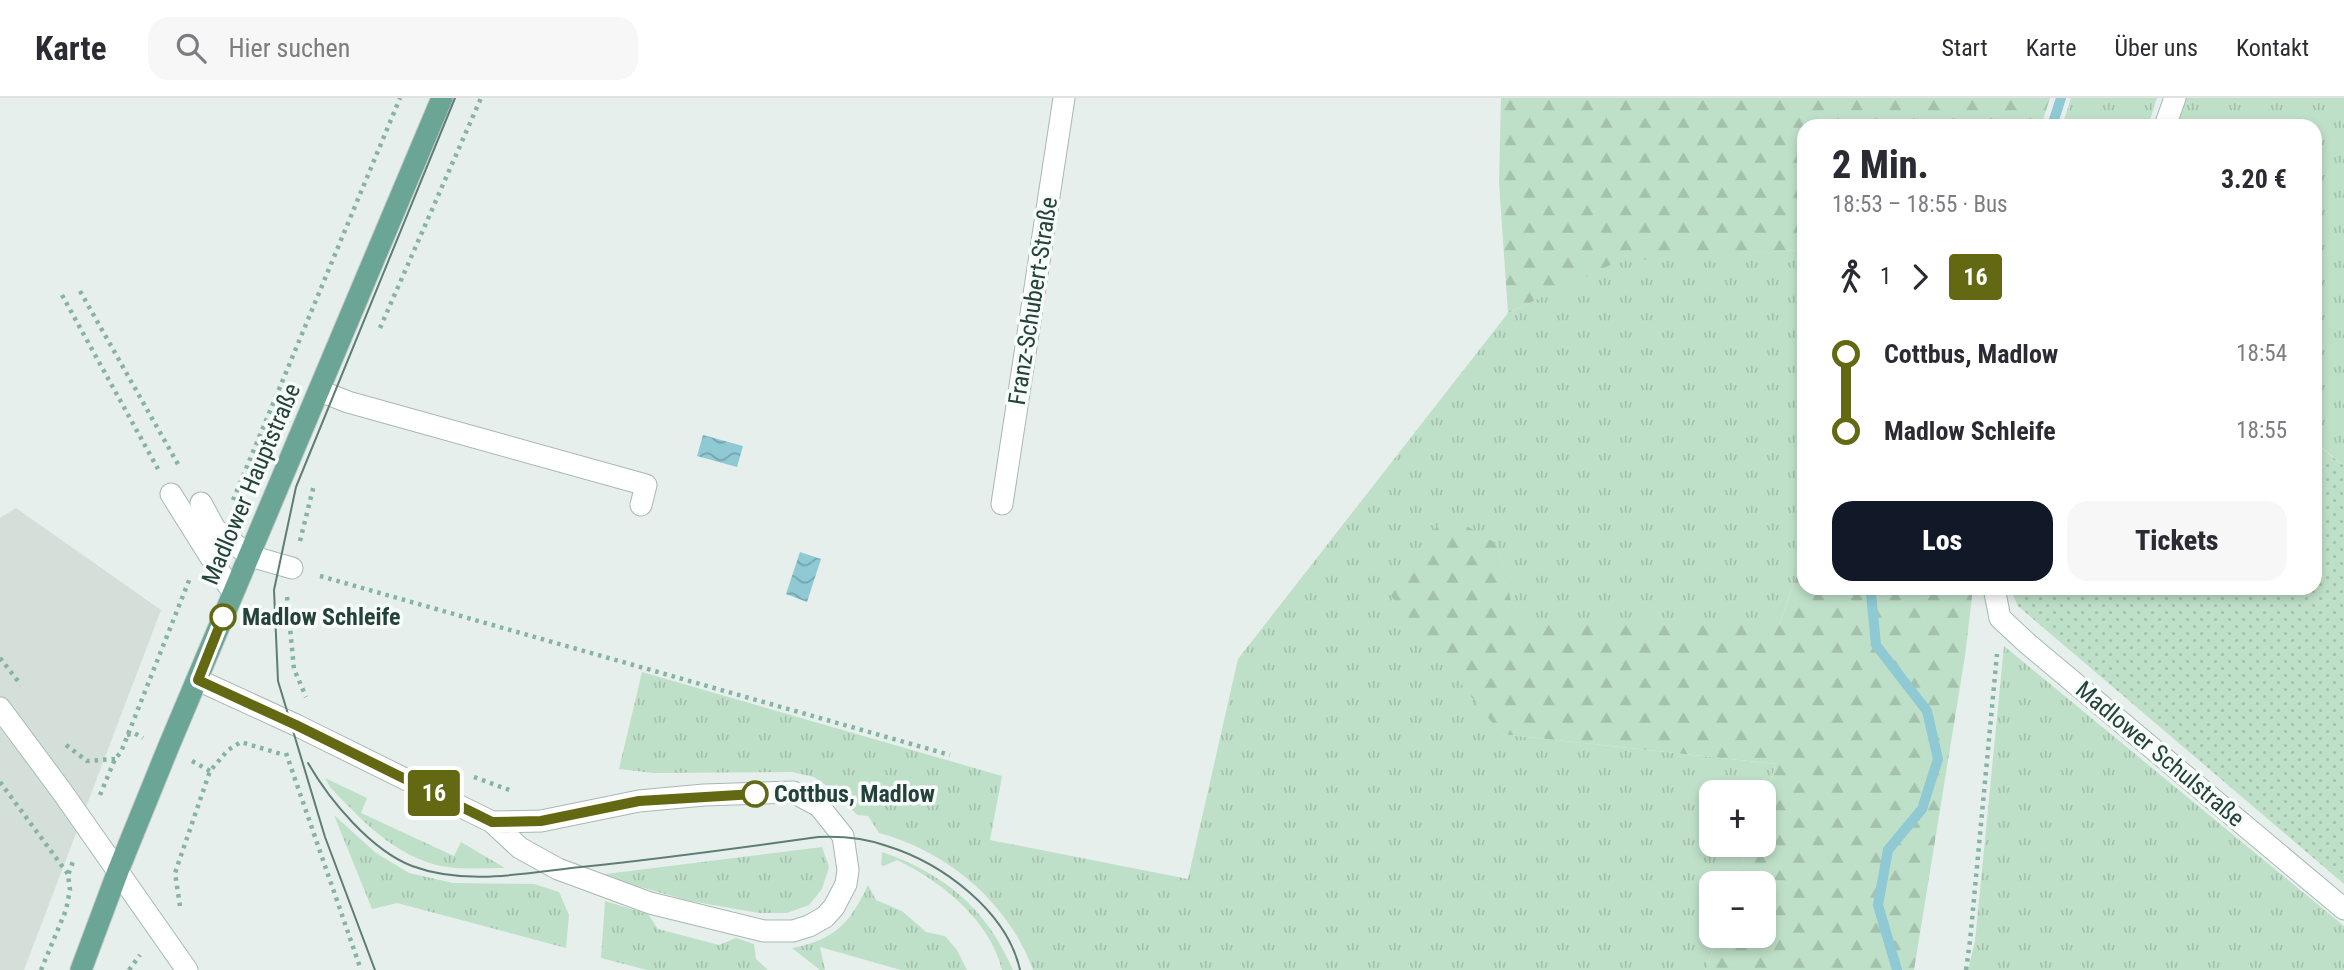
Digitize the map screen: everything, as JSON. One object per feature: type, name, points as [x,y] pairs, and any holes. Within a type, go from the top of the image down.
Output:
[{"type":"main road","name":"Madlower Hauptstraße","points":[[81,970],[118,871],[233,593],[442,98]]},
{"type":"street","name":"Franz-Schubert-Straße","points":[[1002,504],[1064,98]]},
{"type":"street","points":[[2168,119],[2175,98]]},
{"type":"street","points":[[320,391],[348,402],[646,485],[641,505]]},
{"type":"street","points":[[171,495],[233,593]]},
{"type":"street","points":[[201,503],[215,529],[250,556],[292,568]]},
{"type":"street","points":[[1995,595],[2000,618]]},
{"type":"street","name":"Madlower Schulstraße","points":[[2000,618],[2344,909]]},
{"type":"street","points":[[198,680],[296,725],[492,822],[520,848],[558,869],[650,903],[764,931],[793,931],[825,917],[834,907],[846,884],[848,870],[843,836],[819,806],[793,792],[639,801],[541,821],[492,822]]},
{"type":"street","points":[[0,708],[187,970]]},
{"type":"path","points":[[299,341],[400,98]]},
{"type":"path","points":[[376,338],[481,98]]},
{"type":"path","points":[[80,292],[201,503]]},
{"type":"path","points":[[62,295],[171,495]]},
{"type":"path","points":[[306,699],[294,669],[287,591],[317,474]]},
{"type":"path","points":[[292,568],[950,755]]},
{"type":"path","points":[[1966,970],[2000,618]]},
{"type":"path","points":[[0,658],[24,690]]},
{"type":"path","points":[[65,744],[87,761],[115,759],[121,752],[127,735]]},
{"type":"path","points":[[181,911],[175,873],[210,771],[228,750],[241,742],[285,755],[361,970]]},
{"type":"path","points":[[471,776],[520,792]]},
{"type":"path","points":[[0,782],[68,875],[70,890],[66,910],[41,970]]},
{"type":"shaded area","points":[[16,508],[161,610],[24,970],[0,970],[0,518]]},
{"type":"green space","points":[[1501,98],[2050,98],[2043,119],[1797,119],[1797,250],[1619,261],[1508,313],[1499,183]]},
{"type":"green space","points":[[2071,98],[2157,98],[2150,119],[2064,119]]},
{"type":"green space","points":[[2186,98],[2344,98],[2344,466],[2322,448],[2322,119],[2178,119]]},
{"type":"green space","points":[[1797,250],[1797,574],[1779,625],[1516,625],[1497,544],[1501,734],[1776,764],[1771,780],[1699,780],[1699,857],[1744,857],[1739,871],[1699,871],[1699,948],[1713,948],[1706,970],[1033,970],[1008,923],[973,883],[928,853],[879,833],[868,816],[857,815],[839,794],[814,777],[792,772],[653,773],[619,769],[642,672],[1002,776],[990,840],[1188,879],[1238,659],[1508,313],[1619,260]]},
{"type":"green space","points":[[2322,449],[2344,466],[2344,884],[2018,606],[2013,595],[2322,595]]},
{"type":"green space","points":[[1446,514],[1497,544],[1517,625],[1779,625],[1797,574],[1797,595],[1972,595],[1965,656],[1914,970],[1706,970],[1713,948],[1776,948],[1776,871],[1739,871],[1744,857],[1776,857],[1776,780],[1771,780],[1776,764],[1501,734],[1388,592]]},
{"type":"green space","points":[[2004,646],[2344,926],[2344,970],[1968,970],[1975,941]]},
{"type":"green space","points":[[325,778],[367,798],[361,813],[454,856],[461,842],[505,868],[456,868],[418,859],[371,828],[330,787]]},
{"type":"green space","points":[[334,815],[376,853],[409,873],[453,883],[534,884],[559,892],[569,915],[566,948],[397,903],[372,909]]},
{"type":"green space","points":[[822,847],[829,867],[822,889],[809,905],[787,913],[759,913],[690,901],[598,875]]},
{"type":"green space","points":[[882,852],[925,871],[961,896],[990,929],[1013,970],[1002,970],[987,935],[961,904],[930,879],[897,860],[881,865]]},
{"type":"green space","points":[[868,885],[876,900],[902,911],[926,932],[945,936],[957,950],[967,970],[901,970],[820,947],[825,970],[820,970],[792,948],[819,940],[839,928],[855,910]]},
{"type":"green space","points":[[605,901],[648,914],[658,929],[719,945],[736,938],[754,944],[756,959],[768,970],[647,970],[601,958]]},
{"type":"water","points":[[703,435],[743,446],[737,467],[697,456]]},
{"type":"water","points":[[800,552],[821,559],[807,602],[786,594]]},
{"type":"waterway","points":[[2054,119],[2061,98]]},
{"type":"waterway","points":[[1871,595],[1876,645],[1927,711],[1938,759],[1922,809],[1888,850],[1878,905],[1897,970]]},
{"type":"tram line","points":[[375,970],[325,837],[278,681],[274,590],[296,487],[455,98]]},
{"type":"tram line","points":[[308,763],[353,823],[382,848],[412,866],[453,875],[518,875],[818,837],[853,838],[879,843],[929,864],[969,892],[987,909],[1001,928],[1013,948],[1020,970]]},
{"type":"bus line","name":"16","points":[[223,617],[198,680],[296,725],[492,822],[541,821],[639,801],[755,794]]},
{"type":"place","name":"Madlow Schleife","points":[[223,617]]},
{"type":"place","name":"Cottbus, Madlow","points":[[755,794]]}]
